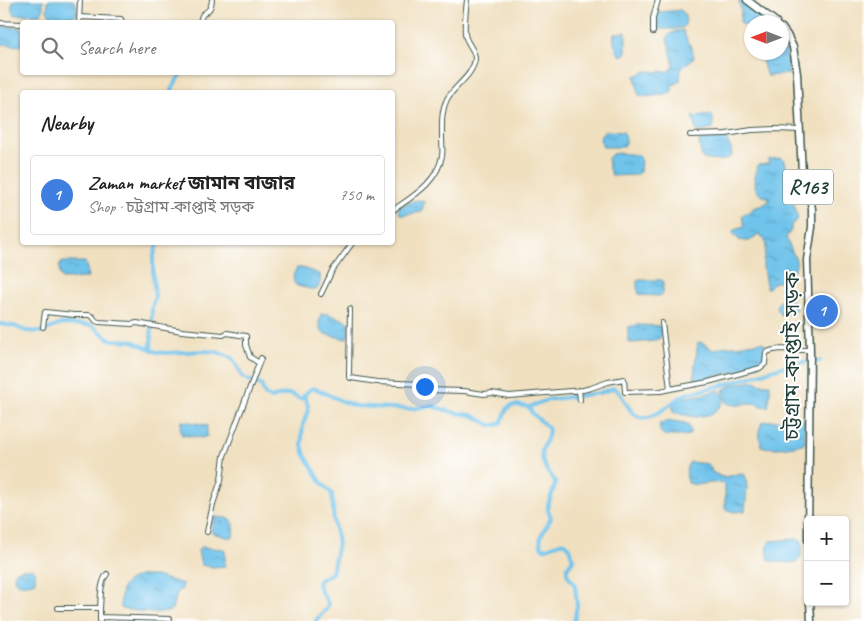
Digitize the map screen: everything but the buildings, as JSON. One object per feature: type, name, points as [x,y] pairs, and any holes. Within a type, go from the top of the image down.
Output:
[{"type":"main road","points":[[747,0],[767,15]]},
{"type":"main road","name":"চট্টগ্রাম-কাপ্তাই সড়ক","points":[[789,39],[793,47],[797,74],[802,173],[808,184],[812,209],[812,227],[807,260],[810,350],[808,516]]},
{"type":"main road","points":[[810,606],[811,621]]},
{"type":"street","points":[[80,0],[79,17],[121,20]]},
{"type":"street","points":[[201,20],[202,15],[211,7],[212,0]]},
{"type":"street","points":[[395,209],[431,181],[440,163],[443,151],[442,120],[445,106],[450,94],[470,73],[474,60],[474,51],[466,38],[467,0]]},
{"type":"street","points":[[653,32],[658,0]]},
{"type":"street","points":[[0,23],[20,24]]},
{"type":"street","points":[[690,135],[726,134],[752,130],[799,130]]},
{"type":"street","points":[[321,294],[332,271],[351,245]]},
{"type":"street","points":[[350,309],[349,377],[377,382],[421,384],[426,390],[492,393],[509,396],[579,390],[624,378],[625,392],[653,392],[708,382],[760,368],[765,364],[766,353],[770,351],[789,349],[810,350]]},
{"type":"street","points":[[43,328],[45,312],[89,315],[99,322],[137,323],[182,331],[223,335],[227,333],[246,336],[246,345],[250,357],[260,360],[224,456],[221,480],[207,532]]},
{"type":"street","points":[[662,323],[670,389]]},
{"type":"street","points":[[579,390],[580,400]]},
{"type":"street","points":[[107,574],[103,583],[100,619],[170,619]]},
{"type":"street","points":[[58,608],[100,608]]},
{"type":"water","points":[[15,0],[43,0],[41,14],[15,15],[12,4]]},
{"type":"water","points":[[48,0],[73,0],[77,9],[76,15],[51,17],[47,10]]},
{"type":"water","points":[[739,0],[750,6],[759,15],[744,15],[744,25],[741,24]]},
{"type":"water","points":[[680,10],[684,13],[685,17],[684,27],[657,29],[656,20],[659,12]]},
{"type":"water","points":[[0,26],[20,28],[20,46],[0,44]]},
{"type":"water","points":[[683,30],[694,58],[681,68],[678,83],[672,85],[670,93],[651,96],[639,95],[635,76],[647,71],[667,72],[671,69],[674,65],[667,38],[676,31]]},
{"type":"water","points":[[625,32],[626,52],[621,56],[615,46],[614,34]]},
{"type":"water","points":[[762,60],[787,60],[789,74],[767,76]]},
{"type":"water","points":[[711,115],[713,117],[713,129],[696,131],[693,117]]},
{"type":"water","points":[[605,131],[623,132],[626,144],[623,147],[603,147],[600,139],[601,134]]},
{"type":"water","points":[[726,138],[732,156],[714,161],[703,159],[699,141]]},
{"type":"water","points":[[612,154],[639,155],[641,159],[640,172],[636,175],[612,176],[608,158]]},
{"type":"water","points":[[782,158],[785,161],[788,175],[795,177],[796,183],[793,185],[794,206],[798,219],[791,225],[791,230],[786,238],[796,260],[796,265],[794,270],[786,274],[785,281],[776,282],[767,288],[763,267],[766,247],[765,240],[758,234],[750,241],[739,240],[733,233],[734,230],[744,227],[742,215],[769,200],[768,197],[763,196],[756,189],[755,175],[758,165],[768,164],[769,159]]},
{"type":"water","points":[[419,200],[424,202],[422,212],[402,215],[399,213],[399,208],[402,206]]},
{"type":"water","points":[[85,262],[88,278],[62,279],[59,269],[61,263]]},
{"type":"water","points":[[297,268],[320,274],[320,283],[316,290],[295,284],[293,277]]},
{"type":"water","points":[[637,281],[663,281],[663,294],[658,296],[640,295],[637,286]]},
{"type":"water","points":[[786,296],[791,299],[796,310],[792,313],[781,315],[778,312],[777,304]]},
{"type":"water","points":[[321,314],[328,314],[349,323],[346,339],[325,334],[321,331],[319,323]]},
{"type":"water","points":[[638,325],[660,326],[661,337],[655,341],[630,343],[628,327]]},
{"type":"water","points":[[698,342],[713,350],[725,346],[762,342],[765,345],[764,357],[761,364],[751,368],[694,381]]},
{"type":"water","points":[[756,381],[759,384],[770,384],[768,407],[752,403],[738,405],[727,403],[723,390],[734,385]]},
{"type":"water","points":[[719,390],[724,401],[713,414],[696,417],[673,412],[673,405],[682,398]]},
{"type":"water","points":[[804,419],[805,443],[783,448],[761,446],[759,431],[762,422]]},
{"type":"water","points":[[672,421],[688,424],[691,432],[689,435],[672,436],[661,433],[660,423]]},
{"type":"water","points":[[181,422],[207,425],[207,436],[202,438],[182,435],[180,431]]},
{"type":"water","points":[[690,462],[708,464],[712,472],[722,477],[745,475],[747,487],[745,511],[734,512],[725,509],[725,487],[722,483],[688,483],[686,472]]},
{"type":"water","points":[[215,517],[232,521],[234,526],[233,537],[212,533],[211,529]]},
{"type":"water","points":[[801,540],[802,549],[800,558],[796,563],[769,560],[768,545],[770,541]]},
{"type":"water","points":[[201,547],[225,550],[225,566],[201,565],[198,550]]},
{"type":"water","points":[[33,569],[35,571],[35,582],[19,584],[14,580],[16,571]]},
{"type":"water","points":[[139,576],[156,576],[183,584],[182,589],[178,591],[172,609],[167,612],[151,613],[122,609],[120,600],[124,586],[128,581]]},
{"type":"waterway","points":[[172,90],[180,75]]},
{"type":"waterway","points":[[151,349],[152,307],[155,297],[153,259],[157,245]]},
{"type":"waterway","points":[[0,324],[14,326],[26,331],[41,332],[61,324],[89,325],[113,340],[132,341],[157,352],[217,352],[232,358],[242,377],[261,385],[265,395],[271,398],[289,394],[300,399],[309,390],[314,388],[355,406],[408,409],[432,406],[474,416],[490,425],[499,424],[510,406],[529,407],[547,400],[599,393],[614,388],[620,393],[633,413],[640,417],[647,417],[654,415],[689,393],[798,363],[820,361]]},
{"type":"waterway","points":[[304,396],[308,411],[303,424],[302,445],[305,455],[321,482],[332,494],[334,523],[338,542],[332,573],[322,578],[318,585],[328,605],[327,609],[316,621]]},
{"type":"waterway","points":[[529,407],[532,413],[548,428],[549,434],[541,454],[545,467],[556,482],[548,505],[551,518],[540,542],[544,549],[563,542],[569,546],[573,560],[567,568],[567,574],[575,585],[577,606],[574,621]]},
{"type":"place","name":"Zaman market জামান বাজার","points":[[822,311]]}]
